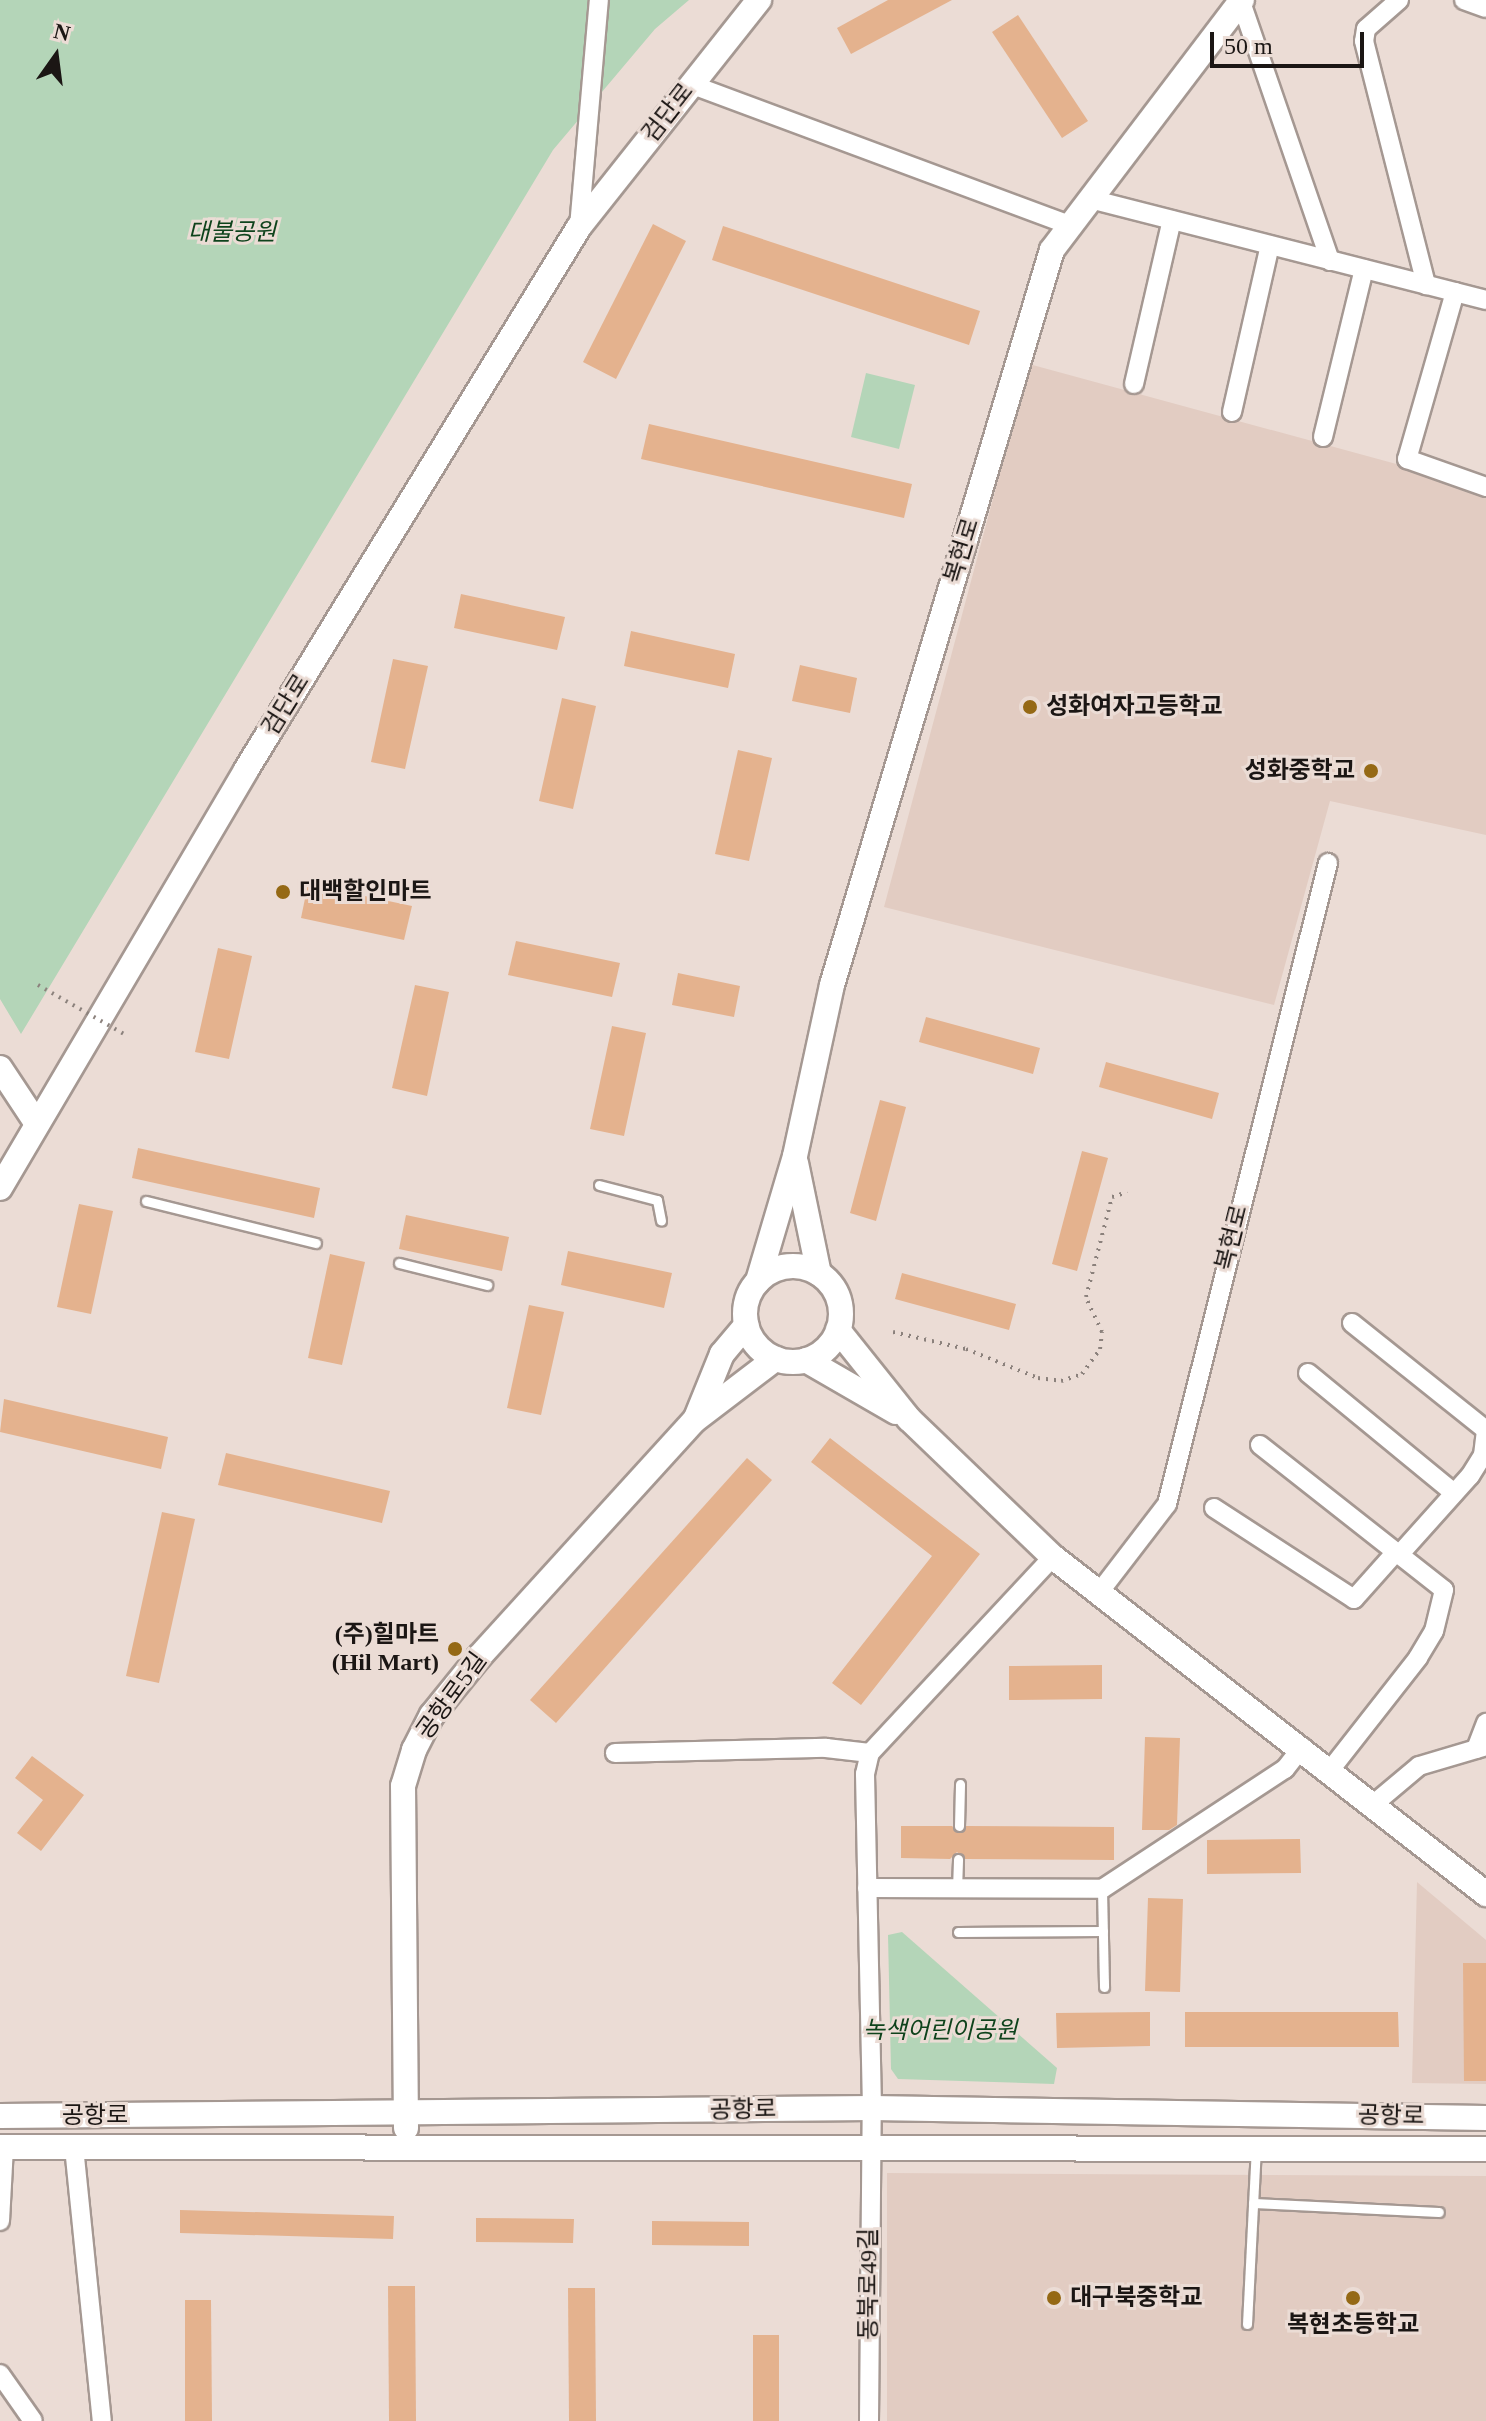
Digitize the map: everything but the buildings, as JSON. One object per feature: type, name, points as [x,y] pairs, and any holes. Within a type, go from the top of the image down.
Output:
[{"type":"main road","name":"검단로","points":[[0,1188],[579,227],[759,0]]},
{"type":"main road","name":"복현로","points":[[758,1281],[795,1156],[832,985],[1052,250],[1242,1]]},
{"type":"main road","points":[[0,1068],[37,1124]]},
{"type":"main road","points":[[795,1156],[819,1274],[838,1299],[838,1330],[831,1344],[806,1360]]},
{"type":"main road","points":[[819,1274],[787,1267],[758,1281],[747,1302],[746,1325],[762,1351],[775,1359],[806,1360],[909,1419]]},
{"type":"main road","points":[[695,1420],[722,1354],[746,1325]]},
{"type":"main road","points":[[838,1330],[909,1419],[1053,1557],[1375,1803],[1486,1894]]},
{"type":"main road","points":[[695,1420],[775,1359]]},
{"type":"main road","name":"공항로5길","points":[[405,2147],[403,1786],[414,1750],[432,1715],[479,1657],[695,1420]]},
{"type":"main road","name":"공항로","points":[[0,2116],[872,2108],[1486,2118]]},
{"type":"main road","name":"공항로","points":[[2,2147],[1256,2146],[1486,2149]]},
{"type":"street","name":"검단로","points":[[579,227],[599,0]]},
{"type":"street","points":[[1399,0],[1366,29],[1364,41],[1426,285]]},
{"type":"street","points":[[1464,0],[1486,8]]},
{"type":"street","points":[[1242,1],[1330,261]]},
{"type":"street","points":[[690,84],[1070,225]]},
{"type":"street","points":[[1090,199],[1486,300]]},
{"type":"street","points":[[1134,384],[1172,220]]},
{"type":"street","points":[[1232,412],[1270,245]]},
{"type":"street","points":[[1323,437],[1364,269]]},
{"type":"street","points":[[1455,292],[1407,459],[1486,487]]},
{"type":"street","name":"복현로","points":[[1098,1594],[1167,1504],[1328,863]]},
{"type":"street","points":[[1214,1508],[1354,1599],[1454,1493],[1483,1455],[1486,1431],[1352,1323]]},
{"type":"street","points":[[1308,1373],[1454,1493]]},
{"type":"street","points":[[1260,1445],[1444,1590],[1434,1631],[1331,1769]]},
{"type":"street","points":[[615,1753],[826,1748],[870,1753],[1053,1557]]},
{"type":"street","points":[[1375,1803],[1419,1766],[1481,1747],[1486,1723]]},
{"type":"street","points":[[867,1888],[1102,1889],[1285,1769],[1302,1747]]},
{"type":"street","name":"동북로49길","points":[[869,2421],[869,2147],[872,2108],[865,1774],[870,1753]]},
{"type":"street","name":"공항로","points":[[0,2221],[2,2147]]},
{"type":"street","name":"공항로","points":[[74,2147],[102,2421]]},
{"type":"street","points":[[0,2374],[33,2421]]},
{"type":"lane","points":[[599,1185],[657,1200],[661,1221]]},
{"type":"lane","points":[[146,1201],[316,1243]]},
{"type":"lane","points":[[399,1263],[487,1285]]},
{"type":"lane","points":[[959,1826],[960,1784]]},
{"type":"lane","points":[[957,1889],[958,1859]]},
{"type":"lane","points":[[1102,1889],[1104,1987]]},
{"type":"lane","points":[[958,1932],[1103,1931]]},
{"type":"lane","points":[[1247,2324],[1256,2146]]},
{"type":"lane","points":[[1253,2203],[1439,2212]]},
{"type":"path","points":[[38,985],[124,1034]]},
{"type":"path","points":[[893,1332],[966,1349],[1038,1378],[1061,1381],[1082,1374],[1100,1349],[1102,1332],[1086,1297],[1112,1197],[1127,1192]]},
{"type":"shaded area","name":"성화여자고등학교","points":[[1029,364],[1400,465],[1486,498],[1486,835],[1330,801],[1274,1005],[884,907]]},
{"type":"shaded area","points":[[1417,1882],[1486,1940],[1486,2084],[1412,2083]]},
{"type":"shaded area","points":[[887,2173],[1486,2176],[1486,2421],[887,2421]]},
{"type":"green space","name":"대불공원","points":[[0,0],[689,0],[655,29],[553,150],[21,1034],[0,999]]},
{"type":"green space","points":[[866,373],[915,385],[899,449],[851,437]]},
{"type":"green space","name":"녹색어린이공원","points":[[902,1932],[1057,2068],[1054,2084],[898,2079],[891,2069],[888,1935]]},
{"type":"place","name":"성화여자고등학교","points":[[1030,707]]},
{"type":"place","name":"성화중학교","points":[[1371,771]]},
{"type":"place","name":"대백할인마트","points":[[283,892]]},
{"type":"place","name":"(주)힐마트 (Hil Mart)","points":[[455,1649]]},
{"type":"place","name":"대구북중학교","points":[[1054,2298]]},
{"type":"place","name":"복현초등학교","points":[[1353,2298]]}]
